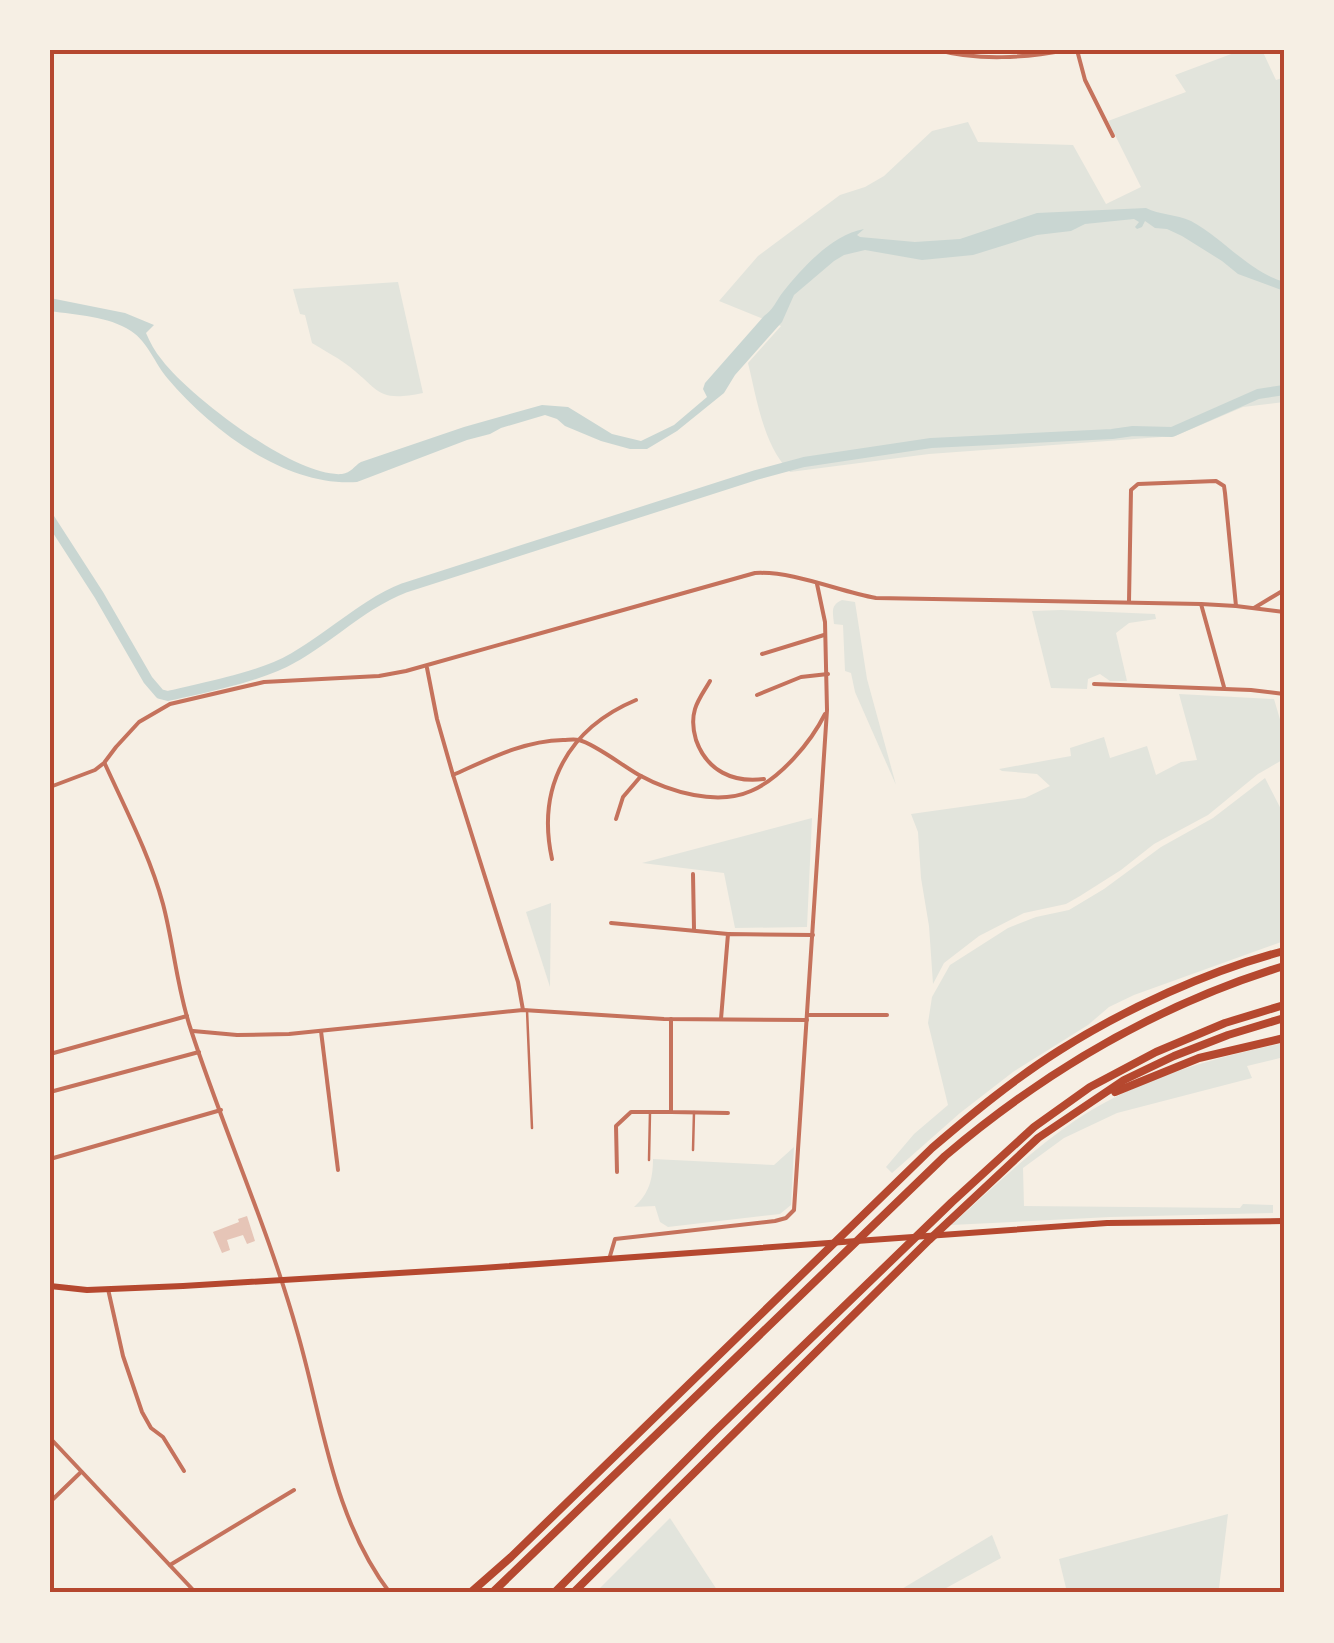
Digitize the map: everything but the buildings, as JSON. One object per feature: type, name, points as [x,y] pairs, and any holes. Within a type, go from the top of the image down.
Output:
[{"type":"highway","points":[[470,1593],[932,1148],[997,1094],[1058,1051],[1120,1016],[1220,972],[1284,951]]},
{"type":"highway","points":[[492,1593],[918,1182],[986,1122],[1038,1083],[1128,1030],[1228,984],[1284,966]]},
{"type":"highway","points":[[554,1593],[728,1418],[1034,1127],[1090,1087],[1141,1059],[1225,1023],[1284,1005]]},
{"type":"highway","points":[[573,1593],[928,1240],[1038,1138],[1124,1080],[1228,1035],[1284,1018]]},
{"type":"highway","points":[[1092,1101],[1199,1058],[1284,1038]]},
{"type":"main road","points":[[50,1286],[87,1290],[282,1280],[1108,1223],[1284,1221]]},
{"type":"street","points":[[938,50],[990,56],[1066,50]]},
{"type":"street","points":[[1077,50],[1085,80],[1113,136]]},
{"type":"street","points":[[1129,604],[1131,490],[1138,484],[1216,481],[1226,492],[1236,606]]},
{"type":"street","points":[[50,787],[104,763],[138,722],[170,704],[264,682],[380,676],[427,666],[756,573],[784,574],[849,593],[894,599],[1201,604],[1284,612]]},
{"type":"street","points":[[609,1258],[615,1238],[776,1221],[790,1214],[795,1204],[827,710],[826,635],[818,584]]},
{"type":"street","points":[[1254,608],[1284,590]]},
{"type":"street","points":[[1201,604],[1224,689]]},
{"type":"street","points":[[762,654],[826,635]]},
{"type":"street","points":[[427,666],[453,774],[525,1010]]},
{"type":"street","points":[[757,695],[801,677],[828,674]]},
{"type":"street","points":[[710,681],[692,722],[709,764],[732,778],[769,779]]},
{"type":"street","points":[[1094,684],[1284,694]]},
{"type":"street","points":[[552,858],[547,828],[557,772],[595,722],[636,700]]},
{"type":"street","points":[[453,774],[519,746],[579,740],[641,776],[677,791],[714,797],[749,792],[806,747],[827,710]]},
{"type":"street","points":[[104,763],[163,904],[191,1030],[282,1280],[351,1528],[390,1593]]},
{"type":"street","points":[[616,819],[623,797],[641,776]]},
{"type":"street","points":[[693,874],[694,931]]},
{"type":"street","points":[[611,923],[728,934],[813,935]]},
{"type":"street","points":[[721,1019],[728,934]]},
{"type":"street","points":[[191,1030],[237,1035],[289,1034],[525,1010],[671,1019],[888,1016]]},
{"type":"street","points":[[50,1054],[187,1016]]},
{"type":"street","points":[[671,1019],[672,1112]]},
{"type":"street","points":[[321,1031],[338,1170]]},
{"type":"street","points":[[50,1092],[199,1052]]},
{"type":"street","points":[[50,1159],[221,1110]]},
{"type":"street","points":[[617,1172],[616,1126],[631,1112],[728,1113]]},
{"type":"street","points":[[108,1289],[123,1356],[142,1412],[184,1471]]},
{"type":"street","points":[[50,1438],[196,1593]]},
{"type":"street","points":[[50,1502],[81,1472]]},
{"type":"street","points":[[170,1565],[294,1490]]},
{"type":"lane","points":[[525,1010],[532,1128]]},
{"type":"lane","points":[[649,1160],[650,1112]]},
{"type":"lane","points":[[694,1112],[694,1150]]},
{"type":"shaded area","points":[[1242,50],[1262,50],[1276,80],[1282,78],[1284,82],[1284,402],[1243,407],[1175,436],[929,454],[790,472],[767,435],[748,363],[781,326],[719,301],[758,256],[840,195],[884,176],[932,131],[968,122],[978,142],[1073,145],[1106,204],[1141,187],[1108,121],[1186,92],[1175,75]]},
{"type":"shaded area","points":[[1146,208],[1191,221],[1247,263],[1284,282],[1284,291],[1238,274],[1167,229],[1155,228],[1145,221],[1137,229],[1139,222],[1134,219],[1085,224],[1071,231],[1037,235],[973,255],[922,260],[865,250],[834,261],[794,295],[782,322],[724,393],[677,431],[647,449],[601,441],[545,415],[357,482],[304,475],[252,452],[186,398],[131,331],[102,319],[50,311],[50,298],[125,313],[154,325],[146,333],[153,347],[195,394],[272,449],[322,472],[342,474],[361,462],[542,405],[568,407],[612,434],[641,441],[674,425],[707,397],[705,383],[799,273],[819,253],[852,232],[864,229],[857,235],[915,242],[960,239],[1037,213]]},
{"type":"shaded area","points":[[398,282],[423,393],[407,396],[379,392],[346,364],[312,343],[293,289]]},
{"type":"shaded area","points":[[842,600],[855,602],[867,679],[896,785],[855,692],[851,673],[845,671],[843,625],[834,624],[833,613]]},
{"type":"shaded area","points":[[1032,611],[1155,614],[1156,619],[1129,623],[1116,633],[1127,681],[1110,681],[1100,674],[1088,679],[1087,689],[1051,688]]},
{"type":"shaded area","points":[[1179,694],[1274,699],[1284,733],[1284,759],[1258,774],[1208,815],[1154,844],[1080,896],[1066,904],[1024,913],[979,936],[944,963],[933,984],[918,832],[911,814],[1025,798],[1050,786],[1037,774],[999,769],[1071,756],[1070,748],[1104,737],[1110,758],[1147,746],[1156,775],[1181,762],[1197,760]]},
{"type":"shaded area","points":[[1265,778],[1284,815],[1284,941],[1109,1007],[1088,1025],[1013,1072],[892,1173],[886,1167],[914,1134],[948,1105],[928,1023],[932,997],[950,965],[1008,928],[1069,910],[1161,847],[1213,818]]},
{"type":"shaded area","points":[[812,818],[807,927],[735,928],[724,873],[642,863]]},
{"type":"shaded area","points":[[551,903],[550,987],[526,912]]},
{"type":"shaded area","points":[[1284,1043],[1284,1057],[1247,1066],[1252,1078],[1117,1113],[1064,1138],[1023,1168],[1024,1206],[1240,1208],[1243,1204],[1273,1205],[1273,1213],[951,1225],[1047,1141],[1106,1102],[1180,1070]]},
{"type":"shaded area","points":[[794,1147],[791,1205],[780,1214],[668,1227],[660,1222],[655,1206],[634,1207],[649,1186],[653,1159],[774,1165]]},
{"type":"shaded area","points":[[1228,1514],[1219,1588],[1181,1593],[1071,1593],[1066,1588],[1059,1559]]},
{"type":"shaded area","points":[[670,1518],[719,1593],[595,1593]]},
{"type":"shaded area","points":[[992,1535],[1001,1558],[937,1593],[895,1593]]},
{"type":"waterway","points":[[50,519],[148,680],[160,694],[168,696],[232,681],[280,664],[404,588],[756,475],[804,462],[931,443],[1172,432],[1258,394],[1284,390]]}]
